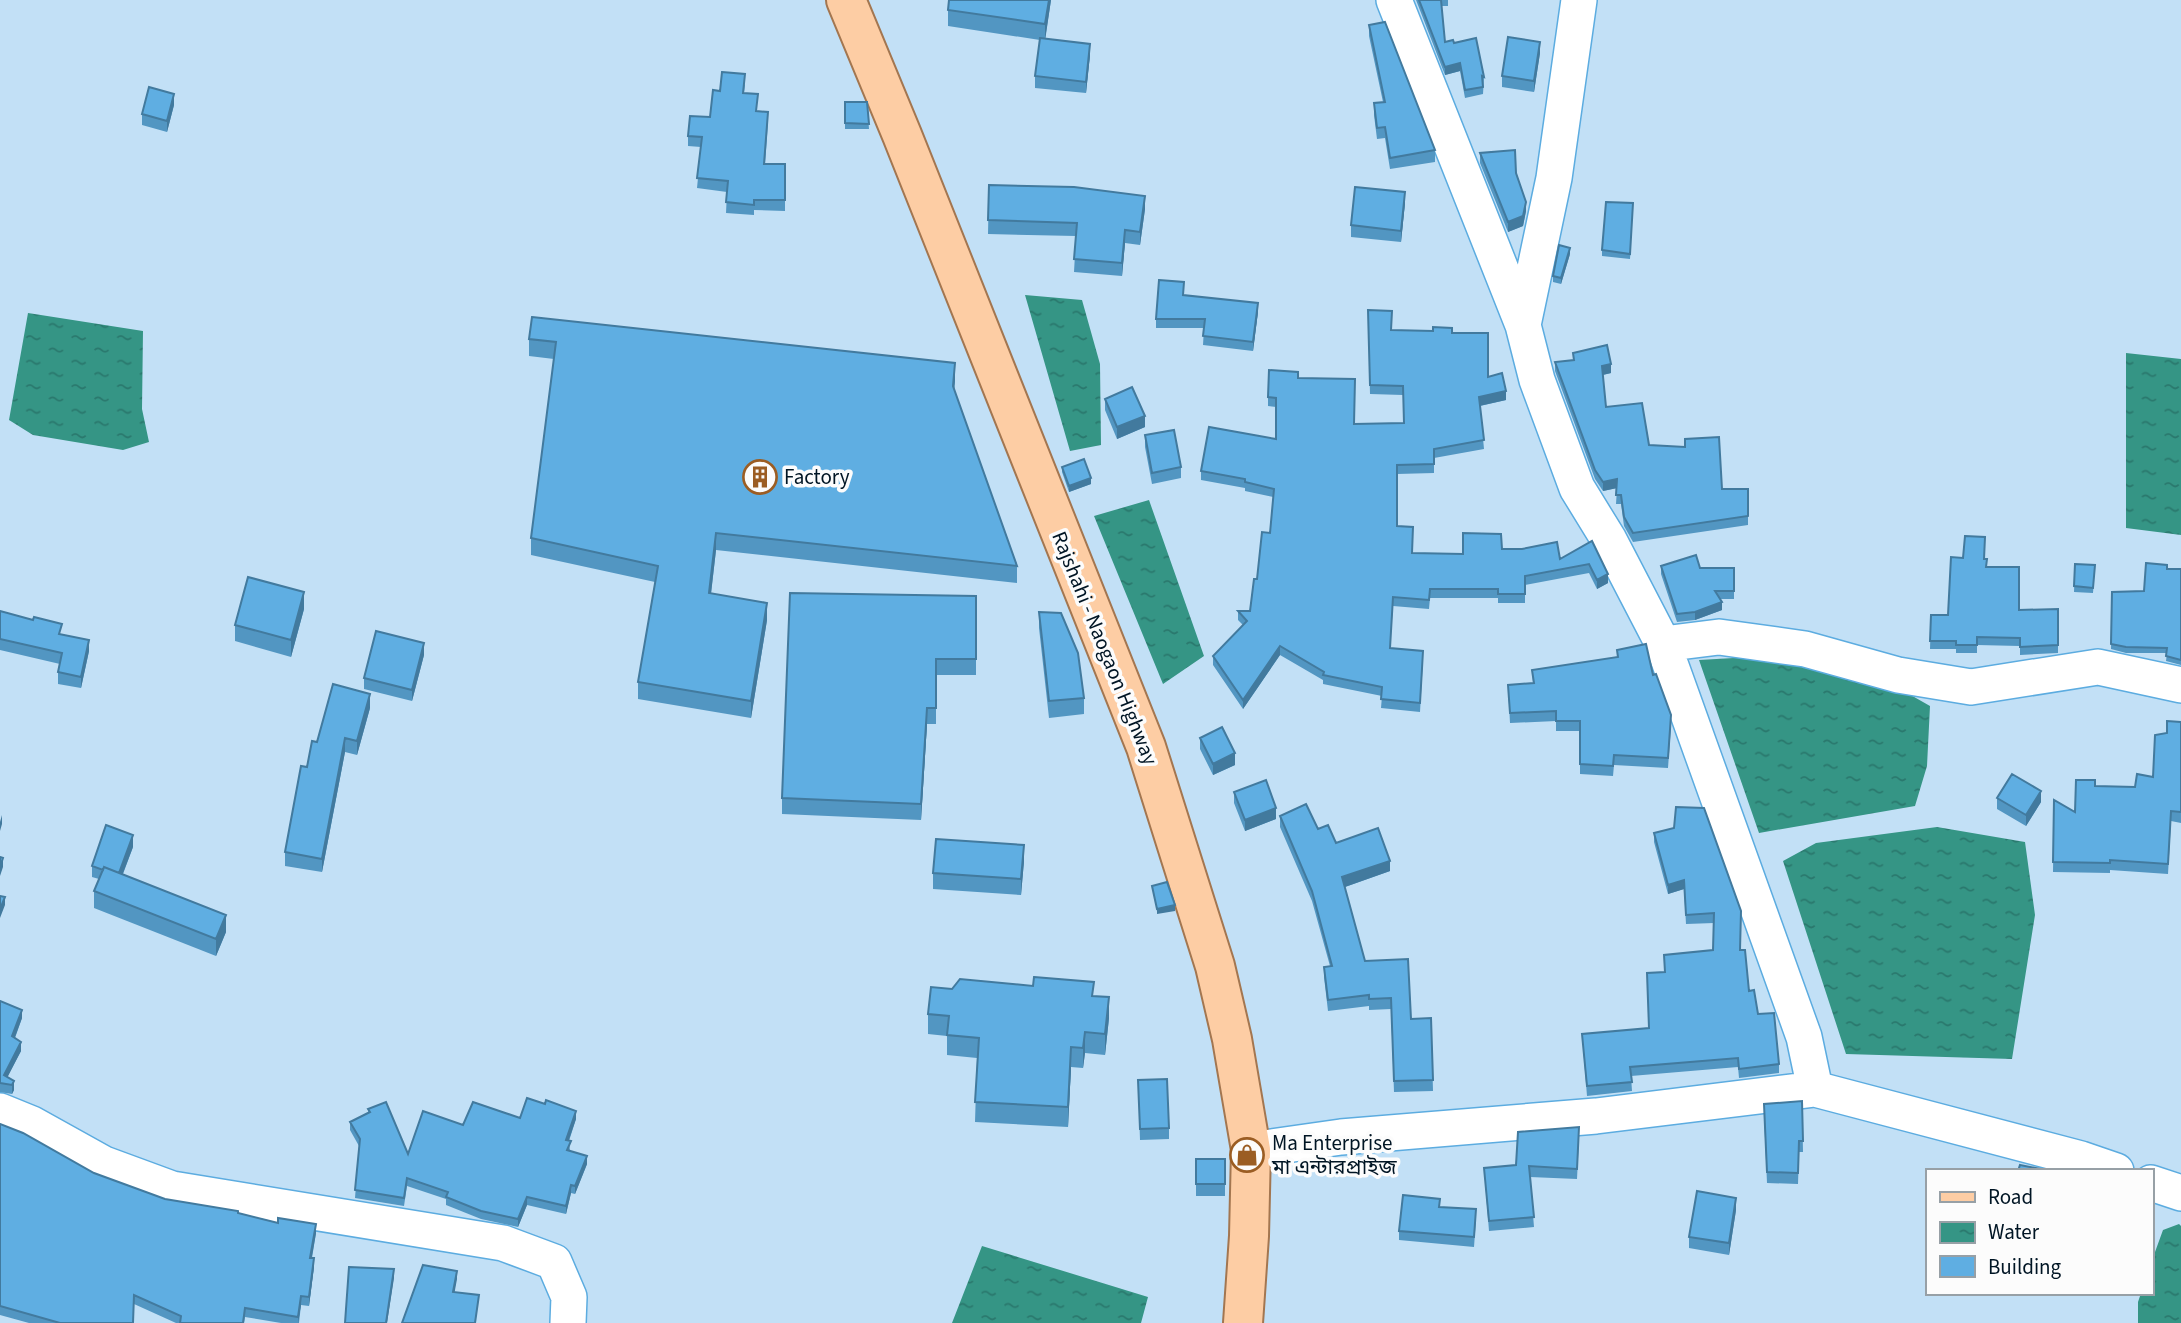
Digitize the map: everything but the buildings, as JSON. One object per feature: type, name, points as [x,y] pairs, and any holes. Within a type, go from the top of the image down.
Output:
[{"type":"main road","name":"Rajshahi - Naogaon Highway","points":[[846,0],[1146,747],[1215,966],[1232,1038],[1251,1150],[1249,1236],[1242,1323]]},
{"type":"street","points":[[1394,0],[1524,325],[1537,380],[1577,488],[1609,540],[1663,644],[1804,1037],[1815,1089]]},
{"type":"street","points":[[1524,325],[1554,178],[1579,0]]},
{"type":"street","points":[[1663,644],[1719,637],[1805,649],[1898,675],[1971,687],[2098,667],[2181,685]]},
{"type":"street","points":[[1251,1150],[1341,1137],[1596,1116],[1815,1089],[2110,1169]]},
{"type":"street","points":[[0,1111],[32,1124],[104,1164],[172,1189],[503,1243],[554,1262],[569,1297],[568,1323]]},
{"type":"street","points":[[2153,1184],[2181,1193]]},
{"type":"water","points":[[1025,295],[1082,300],[1100,364],[1101,445],[1070,451]]},
{"type":"water","points":[[28,313],[143,331],[142,409],[149,442],[123,450],[33,435],[9,420]]},
{"type":"water","points":[[2126,353],[2181,359],[2181,535],[2126,528]]},
{"type":"water","points":[[1149,500],[1204,656],[1163,684],[1094,516]]},
{"type":"water","points":[[1751,657],[1886,681],[1930,706],[1927,766],[1915,806],[1759,833],[1699,660]]},
{"type":"water","points":[[1937,827],[2025,842],[2035,915],[2012,1059],[1846,1054],[1783,861],[1816,843]]},
{"type":"water","points":[[2179,1224],[2181,1226],[2181,1323],[2138,1323],[2140,1295],[2153,1295],[2153,1258],[2163,1230]]},
{"type":"water","points":[[982,1246],[1148,1297],[1141,1323],[952,1323]]},
{"type":"place","name":"Factory","points":[[760,477]]},
{"type":"place","name":"Ma Enterprise মা এন্টারপ্রাইজ","points":[[1247,1155]]}]
